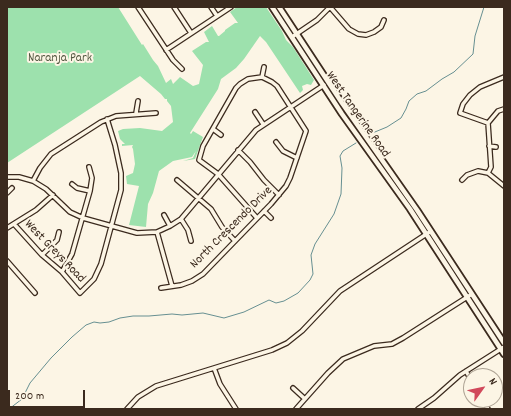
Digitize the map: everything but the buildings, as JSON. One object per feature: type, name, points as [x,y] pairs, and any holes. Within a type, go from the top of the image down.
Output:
[{"type":"main road","name":"West Tangerine Road","points":[[272,7],[323,85],[426,234],[502,348],[504,354]]},
{"type":"main road","name":"West Tangerine Road","points":[[279,7],[328,82],[431,230],[504,343]]},
{"type":"street","points":[[138,7],[166,50],[176,64],[182,69]]},
{"type":"street","points":[[174,7],[191,33]]},
{"type":"street","points":[[211,7],[217,16]]},
{"type":"street","points":[[166,50],[231,7]]},
{"type":"street","points":[[292,37],[317,20],[330,7],[349,29],[358,34],[366,35],[374,32],[380,27],[384,20]]},
{"type":"street","points":[[262,77],[264,67]]},
{"type":"street","points":[[258,218],[218,174],[199,160],[203,146],[240,84],[252,78],[262,77],[272,82],[277,86],[290,106]]},
{"type":"street","points":[[488,123],[460,113],[463,104],[470,95],[480,87],[504,77]]},
{"type":"street","points":[[7,177],[19,177],[33,181],[46,189],[70,212],[83,218],[137,233],[157,232],[181,219],[249,136],[263,124],[328,82]]},
{"type":"street","points":[[136,114],[138,100]]},
{"type":"street","name":"North Crescendo Drive","points":[[161,288],[181,285],[192,281],[203,274],[279,195],[290,178],[306,131],[290,106]]},
{"type":"street","points":[[488,173],[491,166],[488,123],[498,112],[504,109]]},
{"type":"street","points":[[255,112],[263,124]]},
{"type":"street","points":[[33,181],[40,168],[51,154],[107,119],[116,116],[156,113]]},
{"type":"street","points":[[107,119],[115,145],[121,173],[121,190],[111,226]]},
{"type":"street","points":[[213,129],[221,135]]},
{"type":"street","points":[[276,142],[283,151],[297,158]]},
{"type":"street","points":[[489,146],[496,147]]},
{"type":"street","points":[[238,150],[279,195]]},
{"type":"street","points":[[62,272],[72,254],[90,192],[92,178],[89,167]]},
{"type":"street","points":[[462,180],[467,175],[478,172],[488,173],[504,186]]},
{"type":"street","points":[[177,180],[211,210],[222,227],[235,241]]},
{"type":"street","points":[[72,184],[77,188],[90,192]]},
{"type":"street","points":[[7,194],[12,188]]},
{"type":"street","points":[[7,228],[36,210],[52,196]]},
{"type":"street","points":[[264,211],[271,218]]},
{"type":"street","points":[[164,214],[170,226]]},
{"type":"street","points":[[181,219],[188,230],[191,240]]},
{"type":"street","name":"West Greys Road","points":[[14,224],[42,255],[62,272],[80,293],[94,279],[101,264],[111,226]]},
{"type":"street","points":[[127,409],[138,397],[151,388],[272,350],[287,343],[302,331],[340,291],[431,230]]},
{"type":"street","points":[[42,255],[58,240],[59,232]]},
{"type":"street","points":[[157,232],[172,286]]},
{"type":"street","points":[[7,261],[35,293]]},
{"type":"street","points":[[296,409],[328,373],[343,359],[374,346],[392,344],[398,341],[472,294]]},
{"type":"street","points":[[471,368],[502,348]]},
{"type":"street","points":[[214,368],[220,384],[236,409]]},
{"type":"street","points":[[418,409],[434,398],[463,374]]},
{"type":"street","points":[[293,388],[305,399]]},
{"type":"green space","name":"Naranja Park","points":[[7,7],[118,7],[142,45],[143,44],[158,66],[166,83],[171,79],[173,84],[180,77],[193,86],[199,84],[203,65],[192,51],[206,42],[209,42],[204,32],[212,26],[219,36],[235,23],[238,23],[230,12],[237,7],[266,7],[282,31],[286,40],[293,47],[314,80],[311,85],[307,84],[302,86],[303,90],[300,93],[266,42],[260,36],[236,68],[221,79],[218,89],[190,133],[191,134],[193,131],[203,137],[195,159],[183,161],[193,158],[196,151],[192,157],[173,161],[159,171],[153,193],[148,204],[146,227],[129,225],[139,186],[127,184],[126,176],[133,173],[135,164],[132,147],[133,145],[122,146],[122,144],[125,144],[120,139],[118,131],[123,129],[140,128],[162,131],[173,122],[171,106],[167,99],[165,99],[140,76],[7,163]]},
{"type":"waterway","points":[[370,134],[387,127],[401,118],[409,101],[417,94],[426,91],[454,72],[473,54],[475,36],[484,7]]},
{"type":"waterway","points":[[9,409],[22,399],[30,383],[51,358],[86,325],[94,322],[109,322],[120,318],[133,316],[172,314],[182,315],[203,313],[224,318],[244,312],[269,300],[276,303],[284,301],[298,293],[310,280],[313,274],[311,255],[315,244],[334,214],[341,194],[342,168],[340,156],[343,151],[356,143]]}]
